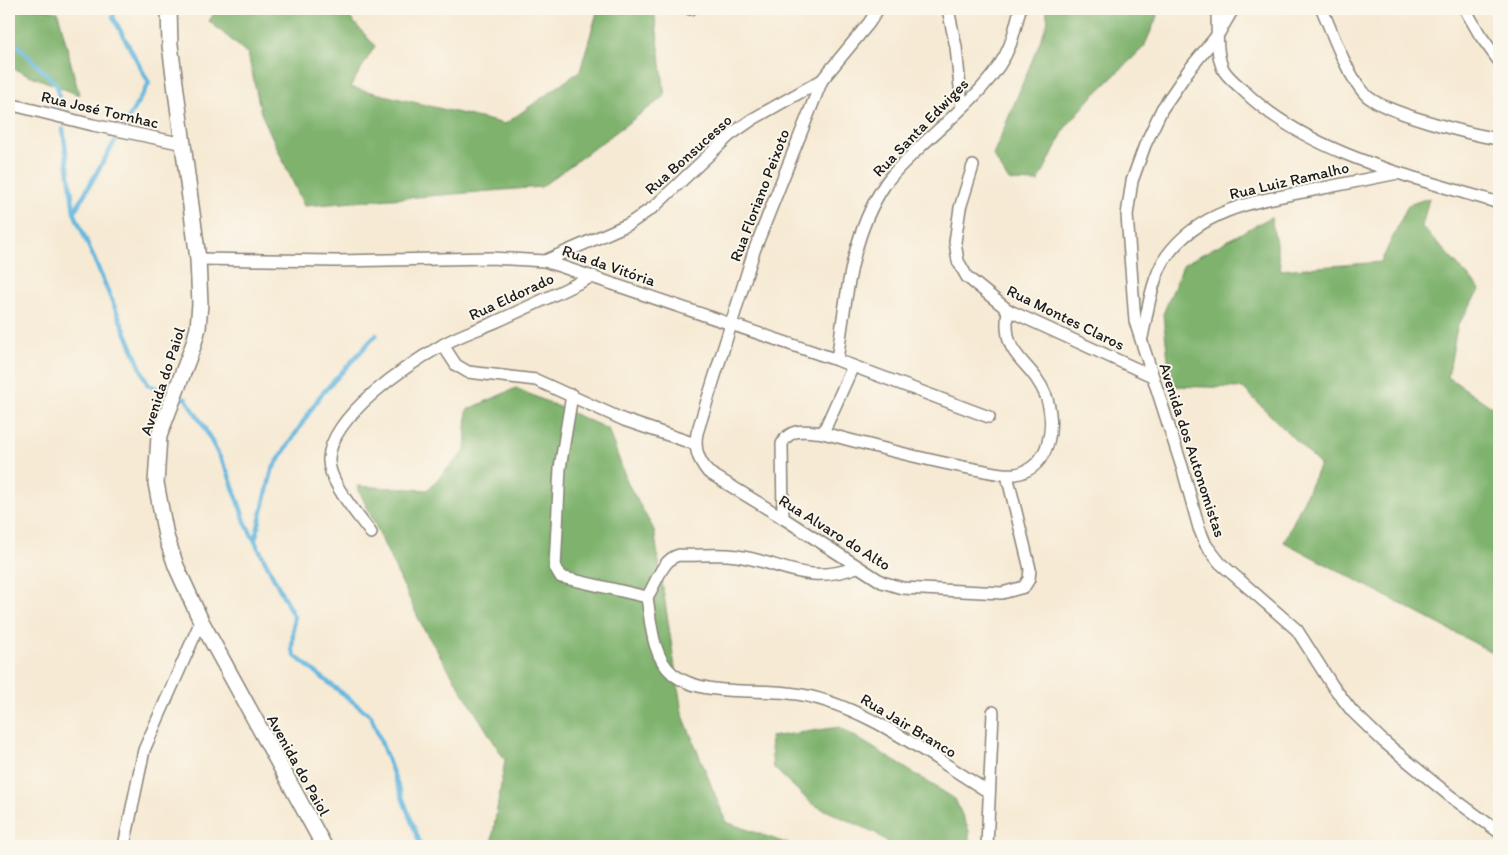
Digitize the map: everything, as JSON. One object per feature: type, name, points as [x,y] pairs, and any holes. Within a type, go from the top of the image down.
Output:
[{"type":"street","name":"Avenida do Paiol","points":[[169,9],[170,45],[198,259],[200,304],[198,328],[185,370],[159,436],[156,483],[171,551],[201,621],[324,846]]},
{"type":"street","name":"Rua Bonsucesso","points":[[546,261],[629,224],[655,206],[730,135],[753,119],[822,80],[869,23],[878,9]]},
{"type":"street","points":[[948,9],[956,47],[962,107]]},
{"type":"street","name":"Rua Santa Edwiges","points":[[837,360],[856,248],[871,208],[885,184],[982,88],[1009,47],[1020,9]]},
{"type":"street","points":[[1217,9],[1219,33]]},
{"type":"street","name":"Avenida dos Autonomistas","points":[[1233,9],[1219,33],[1162,109],[1145,144],[1132,181],[1127,215],[1135,321],[1142,337],[1152,376],[1206,545],[1220,564],[1297,630],[1332,685],[1352,711],[1383,741],[1450,796],[1499,832]]},
{"type":"street","points":[[1322,9],[1347,65],[1366,96],[1390,109],[1499,139]]},
{"type":"street","points":[[1465,9],[1480,36],[1499,60]]},
{"type":"street","name":"Rua Luiz Ramalho","points":[[1219,33],[1219,59],[1224,71],[1253,100],[1295,130],[1329,146],[1400,173],[1499,203]]},
{"type":"street","name":"Rua Floriano Peixoto","points":[[730,324],[754,251],[822,80]]},
{"type":"street","name":"Rua José Tornhac","points":[[9,104],[93,125],[184,144]]},
{"type":"street","name":"Rua Montes Claros","points":[[973,166],[957,227],[955,242],[958,261],[967,277],[1008,310],[1152,376]]},
{"type":"street","name":"Rua Luiz Ramalho","points":[[1142,337],[1155,281],[1166,258],[1196,227],[1248,202],[1400,173]]},
{"type":"street","name":"Rua da Vitória","points":[[198,259],[336,261],[491,258],[546,261],[837,360],[989,417]]},
{"type":"street","name":"Rua Eldorado","points":[[371,533],[345,499],[333,476],[328,459],[334,439],[346,421],[389,379],[443,345],[593,276]]},
{"type":"street","points":[[783,518],[782,444],[791,433],[799,430],[823,433],[941,463],[1006,475],[1026,470],[1038,462],[1052,432],[1051,415],[1045,394],[1027,366],[1010,349],[1006,334],[1008,310]]},
{"type":"street","points":[[443,345],[456,365],[468,372],[536,380],[624,420],[695,444],[730,324]]},
{"type":"street","points":[[823,433],[853,366]]},
{"type":"street","points":[[572,395],[560,468],[555,567],[557,573],[567,580],[647,597],[669,559],[679,555],[734,555],[789,571],[816,575],[840,573],[857,567]]},
{"type":"street","name":"Rua Alvaro do Alto","points":[[695,444],[699,461],[708,472],[882,582],[902,588],[1002,593],[1024,587],[1029,579],[1030,569],[1006,475]]},
{"type":"street","name":"Rua Jair Branco","points":[[647,597],[657,650],[662,662],[673,674],[688,684],[718,689],[789,693],[824,699],[854,710],[989,792]]},
{"type":"street","points":[[124,846],[144,750],[201,621]]},
{"type":"street","points":[[987,846],[993,712]]},
{"type":"green space","points":[[9,9],[44,9],[58,12],[79,95],[9,67]]},
{"type":"green space","points":[[217,9],[342,9],[375,46],[350,87],[505,124],[580,71],[598,9],[654,9],[665,96],[541,187],[304,206],[261,113],[248,54],[209,21]]},
{"type":"green space","points":[[1046,9],[1156,9],[1157,17],[1144,47],[1091,98],[1065,128],[1038,182],[1009,181],[993,155],[1048,22]]},
{"type":"green space","points":[[1429,198],[1422,227],[1480,289],[1457,327],[1448,377],[1499,412],[1499,656],[1284,542],[1320,465],[1243,388],[1171,386],[1163,314],[1184,264],[1271,217],[1281,270],[1381,262],[1408,205]]},
{"type":"green space","points":[[516,388],[608,429],[628,484],[654,530],[682,713],[726,822],[794,846],[491,846],[505,760],[423,628],[357,486],[427,490],[465,451],[467,410]]},
{"type":"green space","points":[[840,727],[955,799],[969,831],[969,846],[891,846],[876,833],[812,804],[773,767],[770,737]]},
{"type":"waterway","points":[[115,9],[113,17],[149,83],[127,121]]},
{"type":"waterway","points":[[9,40],[17,45],[57,85],[60,106]]},
{"type":"waterway","points":[[63,129],[74,212],[148,385],[186,399],[203,425],[228,473],[246,524],[294,617],[292,649],[295,656],[371,716],[421,846]]},
{"type":"waterway","points":[[74,212],[115,141]]},
{"type":"waterway","points":[[255,540],[272,470],[320,396],[376,335]]}]
